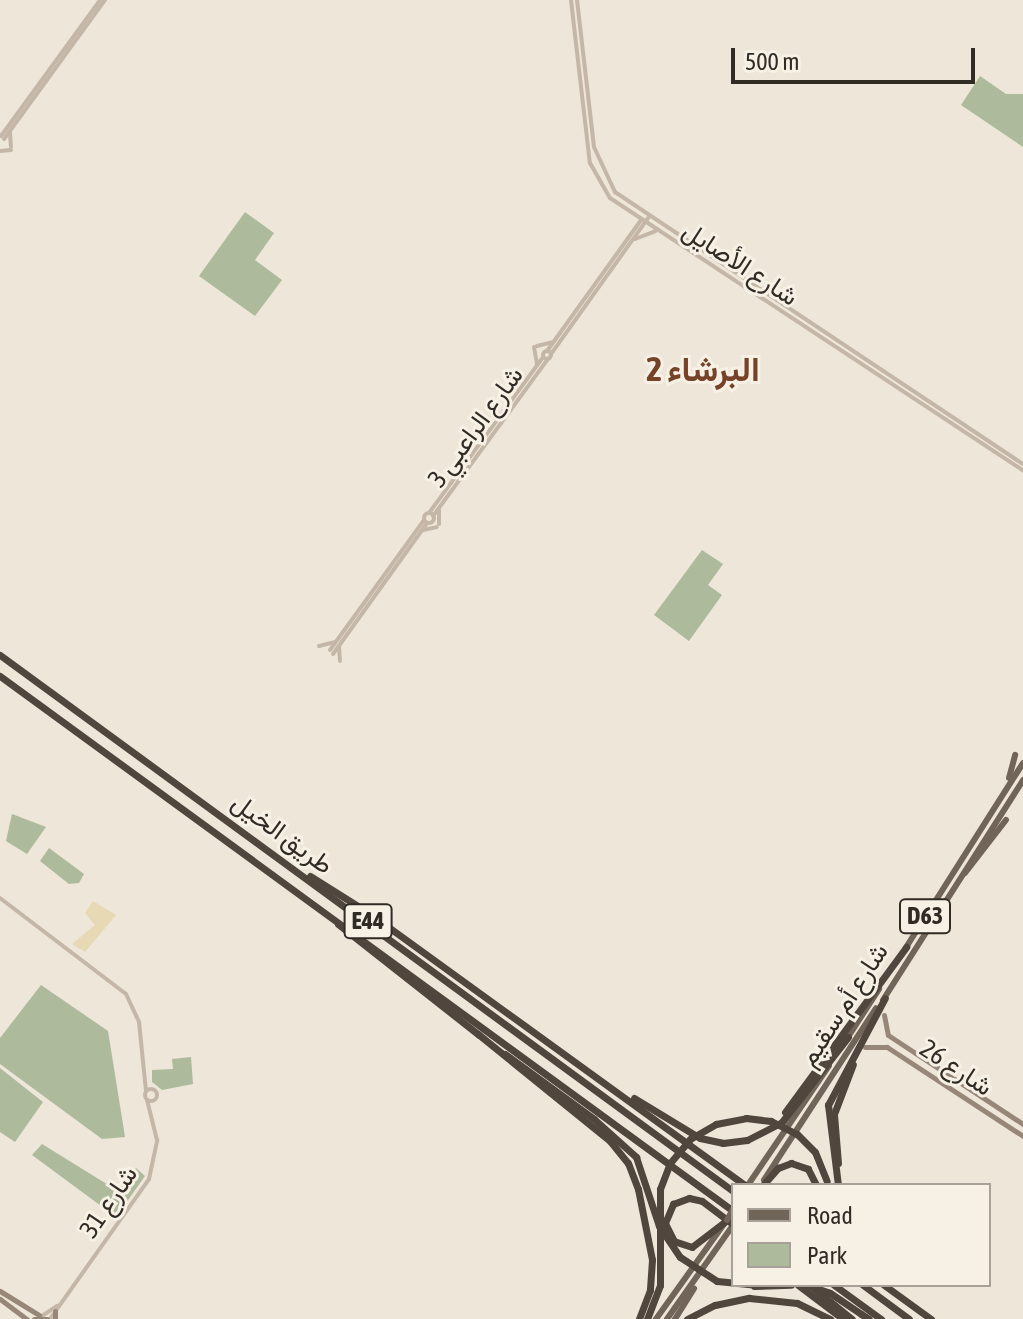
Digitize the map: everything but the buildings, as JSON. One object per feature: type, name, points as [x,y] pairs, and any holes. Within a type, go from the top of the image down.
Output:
[{"type":"highway","name":"طريق الخيل","points":[[0,655],[305,875],[731,1190]]},
{"type":"highway","name":"طريق الخيل","points":[[0,676],[731,1209]]},
{"type":"highway","points":[[305,875],[329,885],[746,1183]]},
{"type":"highway","points":[[337,921],[349,936],[594,1119],[636,1157],[659,1226],[676,1253],[710,1279],[731,1282]]},
{"type":"highway","points":[[752,1139],[784,1113],[906,947]]},
{"type":"highway","points":[[839,1183],[828,1105],[886,997]]},
{"type":"highway","points":[[840,1183],[835,1105],[886,997]]},
{"type":"highway","points":[[478,1034],[610,1141],[628,1163],[638,1189],[652,1260],[650,1290],[643,1319]]},
{"type":"highway","points":[[592,1073],[700,1138],[723,1143],[752,1139],[781,1123],[848,1037]]},
{"type":"highway","points":[[643,1319],[660,1285],[660,1189],[670,1163],[690,1139],[716,1124],[746,1118],[771,1121],[797,1134],[815,1152],[828,1183]]},
{"type":"highway","points":[[764,1183],[778,1168],[791,1163],[808,1169],[815,1183]]},
{"type":"highway","points":[[689,1198],[702,1201],[731,1223],[702,1244],[689,1247],[672,1239],[665,1223],[673,1204],[689,1198]]},
{"type":"highway","points":[[801,1287],[843,1319]]},
{"type":"highway","points":[[812,1287],[852,1319]]},
{"type":"highway","points":[[814,1287],[830,1293],[866,1317]]},
{"type":"highway","points":[[837,1287],[881,1319]]},
{"type":"highway","points":[[866,1287],[909,1319]]},
{"type":"highway","points":[[887,1287],[931,1319]]},
{"type":"highway","points":[[893,1287],[898,1294]]},
{"type":"highway","points":[[687,1319],[715,1305],[749,1298],[797,1303],[830,1319]]},
{"type":"main road","points":[[1001,795],[1015,755]]},
{"type":"main road","name":"شارع أم سقيم","points":[[748,1183],[848,1037],[1023,763]]},
{"type":"main road","name":"شارع أم سقيم","points":[[763,1183],[1023,780]]},
{"type":"main road","points":[[963,875],[1006,820]]},
{"type":"main road","name":"شارع 26","points":[[884,1015],[888,1035],[1023,1124]]},
{"type":"main road","name":"شارع 26","points":[[865,1047],[885,1046],[1023,1136]]},
{"type":"main road","points":[[946,1086],[958,1082]]},
{"type":"main road","points":[[667,1319],[696,1280],[731,1223]]},
{"type":"main road","points":[[656,1319],[731,1223]]},
{"type":"main road","points":[[675,1319],[696,1280]]},
{"type":"main road","points":[[0,1291],[45,1318],[55,1311]]},
{"type":"main road","points":[[0,1299],[27,1319]]},
{"type":"street","name":"شارع الأصايل","points":[[574,0],[583,36],[594,147],[604,172],[620,197],[656,231],[1023,470]]},
{"type":"street","name":"شارع الأصايل","points":[[574,0],[576,58],[590,163],[606,193],[626,211],[684,239],[1023,464]]},
{"type":"street","points":[[2,137],[11,129],[100,1]]},
{"type":"street","points":[[0,145],[2,137],[100,1]]},
{"type":"street","points":[[0,151],[11,148],[11,129]]},
{"type":"street","points":[[626,211],[631,232]]},
{"type":"street","name":"شارع الراعبي 3","points":[[431,514],[547,355],[631,232],[644,219]]},
{"type":"street","name":"شارع الراعبي 3","points":[[431,514],[440,507],[630,244],[644,219]]},
{"type":"street","points":[[630,244],[656,231]]},
{"type":"street","points":[[537,366],[535,347],[555,341]]},
{"type":"street","points":[[921,408],[929,408]]},
{"type":"street","points":[[971,437],[973,443]]},
{"type":"street","points":[[421,532],[438,525],[440,507]]},
{"type":"street","points":[[426,522],[431,514]]},
{"type":"street","points":[[426,522],[431,514]]},
{"type":"street","name":"شارع الراعبي 3","points":[[338,642],[426,522]]},
{"type":"street","name":"شارع الراعبي 3","points":[[332,652],[426,522]]},
{"type":"street","points":[[319,646],[338,642],[340,661]]},
{"type":"street","points":[[0,898],[126,994],[137,1016],[148,1079],[154,1090],[146,1091]]},
{"type":"street","points":[[148,1079],[147,1100],[155,1099]]},
{"type":"street","name":"شارع 31","points":[[55,1311],[149,1179],[157,1150],[154,1090]]},
{"type":"street","name":"شارع 31","points":[[147,1100],[153,1110]]},
{"type":"street","name":"شارع 31","points":[[45,1318],[59,1305]]},
{"type":"green space","points":[[980,76],[1006,94],[1023,94],[1023,147],[961,105]]},
{"type":"green space","points":[[245,212],[274,233],[255,260],[282,280],[255,316],[199,276]]},
{"type":"green space","points":[[702,550],[723,564],[708,585],[722,595],[689,641],[654,615]]},
{"type":"green space","points":[[12,814],[46,827],[27,854],[6,841]]},
{"type":"green space","points":[[49,848],[84,874],[79,883],[69,884],[40,861]]},
{"type":"green space","points":[[41,985],[108,1031],[125,1137],[102,1139],[0,1064],[0,1038]]},
{"type":"green space","points":[[191,1057],[193,1084],[162,1090],[152,1082],[152,1070],[173,1069],[172,1059]]},
{"type":"green space","points":[[0,1068],[43,1102],[15,1142],[0,1132]]},
{"type":"green space","points":[[42,1144],[118,1191],[136,1168],[145,1176],[116,1217],[32,1155]]},
{"type":"sand","points":[[93,901],[116,915],[85,952],[72,944],[95,925],[85,913]]},
{"type":"district","name":"البرشاء 2","points":[[703,369]]}]
